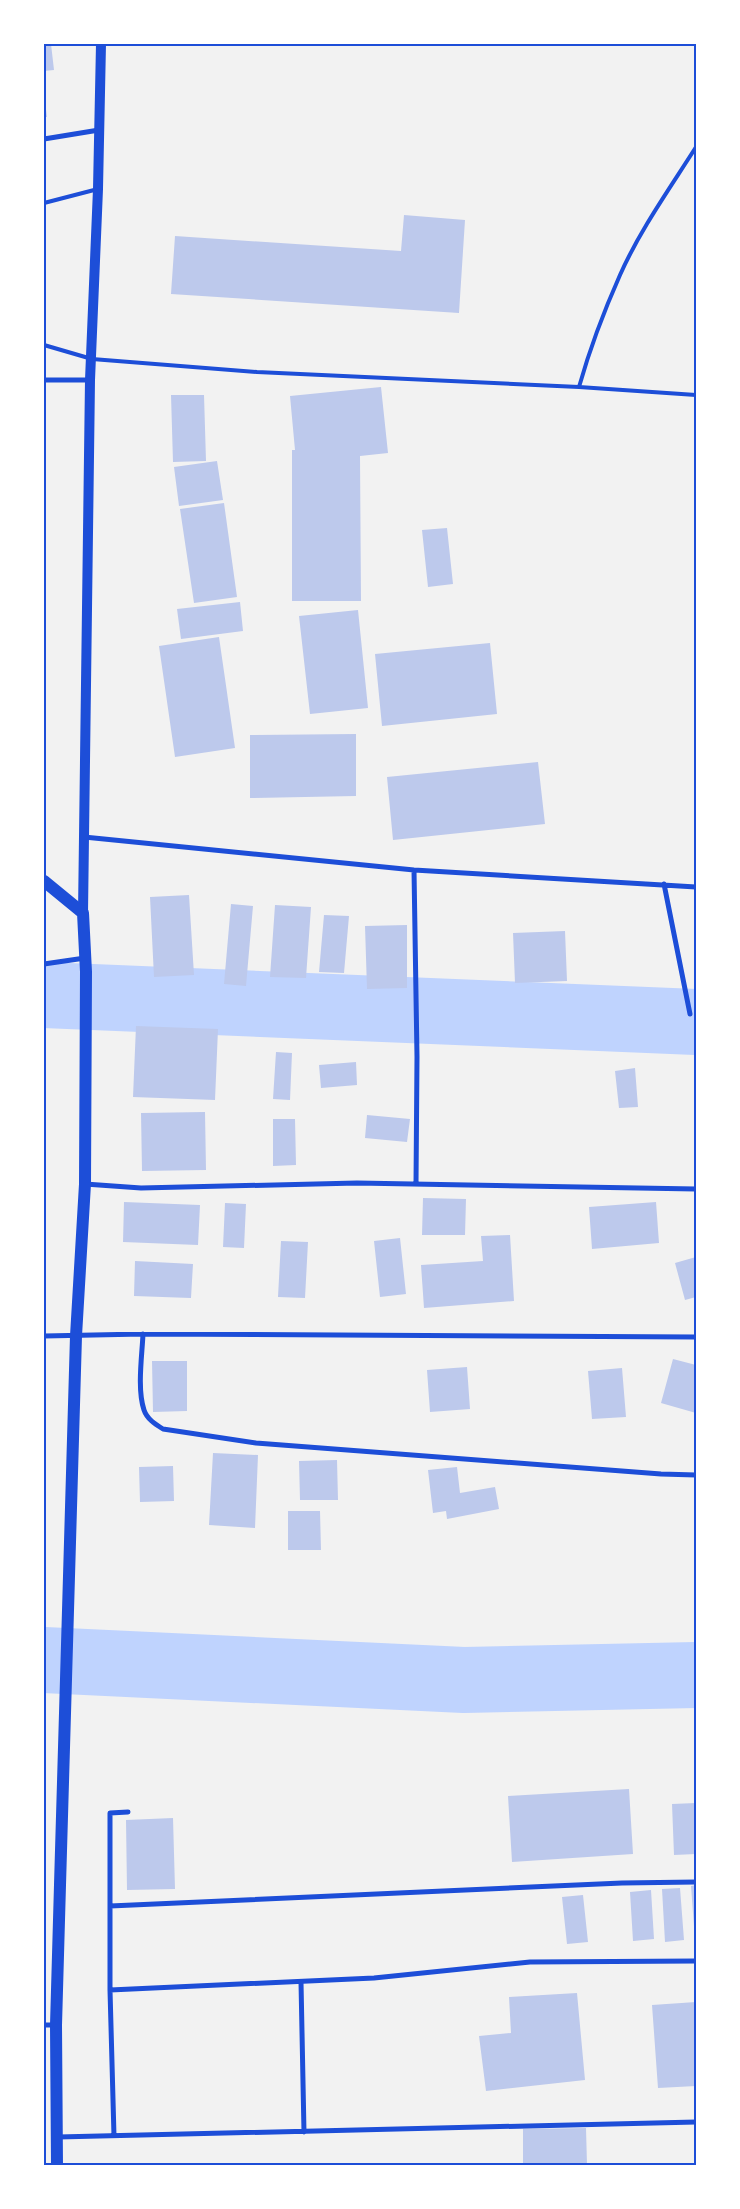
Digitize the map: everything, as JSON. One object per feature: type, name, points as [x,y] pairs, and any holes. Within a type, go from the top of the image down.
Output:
[{"type":"main road","points":[[57,2165],[50,2025],[61,1834],[76,1336],[85,1184],[86,958],[83,913],[90,380],[98,189],[101,44]]},
{"type":"main road","points":[[44,881],[83,913]]},
{"type":"street","points":[[44,139],[99,130]]},
{"type":"street","points":[[44,380],[90,380]]},
{"type":"street","points":[[84,837],[414,870],[696,887]]},
{"type":"street","points":[[414,870],[417,1057],[416,1184]]},
{"type":"street","points":[[664,884],[690,1014]]},
{"type":"street","points":[[44,964],[86,958]]},
{"type":"street","points":[[85,1184],[141,1188],[357,1183],[696,1189]]},
{"type":"street","points":[[142,1334],[141,1397],[144,1411],[152,1423],[163,1429],[256,1443],[661,1474],[696,1475]]},
{"type":"street","points":[[44,1336],[142,1334],[696,1338]]},
{"type":"street","points":[[114,2136],[110,1990],[110,1813],[128,1812]]},
{"type":"street","points":[[110,1906],[696,1882]]},
{"type":"street","points":[[110,1990],[374,1978],[530,1962],[598,1960],[696,1961]]},
{"type":"street","points":[[301,1982],[304,2132]]},
{"type":"street","points":[[57,2137],[696,2122]]},
{"type":"lane","points":[[580,387],[592,344],[620,274],[644,230],[696,146]]},
{"type":"lane","points":[[44,203],[98,189]]},
{"type":"lane","points":[[44,345],[92,359],[348,378],[580,387],[696,395]]},
{"type":"building","points":[[44,44],[51,44],[54,70],[44,71]]},
{"type":"building","points":[[45,102],[47,117],[44,117]]},
{"type":"building","points":[[404,215],[465,220],[459,313],[171,294],[175,236],[401,251]]},
{"type":"building","points":[[381,387],[388,453],[360,456],[361,601],[292,601],[292,450],[295,450],[290,396]]},
{"type":"building","points":[[171,395],[204,395],[206,461],[173,462]]},
{"type":"building","points":[[217,461],[223,500],[179,506],[174,467]]},
{"type":"building","points":[[224,503],[237,597],[194,603],[180,509]]},
{"type":"building","points":[[447,528],[453,584],[428,587],[422,530]]},
{"type":"building","points":[[240,602],[243,631],[181,639],[177,609]]},
{"type":"building","points":[[358,610],[368,708],[310,714],[299,616]]},
{"type":"building","points":[[219,637],[235,748],[175,757],[159,646]]},
{"type":"building","points":[[490,643],[497,714],[382,726],[375,654]]},
{"type":"building","points":[[356,734],[356,796],[250,798],[250,735]]},
{"type":"building","points":[[538,762],[545,824],[393,840],[387,777]]},
{"type":"building","points":[[189,895],[194,975],[154,977],[150,897]]},
{"type":"building","points":[[231,904],[253,906],[246,986],[224,984]]},
{"type":"building","points":[[275,905],[311,907],[306,978],[270,977]]},
{"type":"building","points":[[324,915],[349,916],[344,973],[319,972]]},
{"type":"building","points":[[407,925],[407,988],[367,989],[365,926]]},
{"type":"building","points":[[565,931],[567,981],[515,983],[513,933]]},
{"type":"building","points":[[136,1026],[218,1029],[215,1100],[133,1097]]},
{"type":"building","points":[[276,1052],[292,1053],[290,1100],[273,1099]]},
{"type":"building","points":[[356,1062],[357,1085],[321,1088],[319,1065]]},
{"type":"building","points":[[635,1068],[638,1107],[619,1108],[615,1071]]},
{"type":"building","points":[[205,1112],[206,1170],[142,1171],[141,1113]]},
{"type":"building","points":[[367,1115],[410,1119],[407,1142],[365,1138]]},
{"type":"building","points":[[273,1119],[295,1119],[296,1165],[273,1166]]},
{"type":"building","points":[[423,1198],[466,1199],[465,1235],[422,1235]]},
{"type":"building","points":[[124,1202],[200,1205],[198,1245],[123,1242]]},
{"type":"building","points":[[656,1202],[659,1243],[592,1249],[589,1207]]},
{"type":"building","points":[[225,1203],[246,1204],[244,1248],[223,1247]]},
{"type":"building","points":[[510,1235],[514,1301],[424,1308],[421,1265],[483,1261],[481,1236]]},
{"type":"building","points":[[400,1238],[406,1294],[380,1297],[374,1241]]},
{"type":"building","points":[[281,1241],[308,1242],[305,1298],[278,1297]]},
{"type":"building","points":[[696,1257],[696,1297],[685,1300],[675,1263]]},
{"type":"building","points":[[135,1261],[193,1264],[191,1298],[134,1296]]},
{"type":"building","points":[[673,1359],[696,1365],[696,1413],[661,1403]]},
{"type":"building","points":[[152,1361],[187,1361],[187,1411],[153,1412]]},
{"type":"building","points":[[467,1367],[470,1409],[430,1412],[427,1370]]},
{"type":"building","points":[[622,1368],[626,1417],[592,1419],[588,1371]]},
{"type":"building","points":[[213,1453],[258,1455],[255,1528],[209,1525]]},
{"type":"building","points":[[337,1460],[338,1500],[300,1500],[299,1461]]},
{"type":"building","points":[[173,1466],[174,1501],[140,1502],[139,1467]]},
{"type":"building","points":[[457,1467],[460,1493],[495,1487],[499,1509],[447,1519],[446,1511],[433,1513],[428,1470]]},
{"type":"building","points":[[288,1511],[320,1511],[321,1550],[288,1550]]},
{"type":"building","points":[[629,1789],[633,1854],[512,1862],[508,1796]]},
{"type":"building","points":[[696,1803],[696,1854],[674,1855],[672,1804]]},
{"type":"building","points":[[173,1818],[175,1889],[127,1890],[126,1820]]},
{"type":"building","points":[[696,1885],[696,1940],[695,1940],[691,1886]]},
{"type":"building","points":[[680,1888],[684,1940],[665,1942],[662,1889]]},
{"type":"building","points":[[651,1890],[654,1939],[633,1941],[630,1892]]},
{"type":"building","points":[[583,1895],[588,1942],[567,1944],[562,1897]]},
{"type":"building","points":[[577,1993],[585,2080],[486,2091],[479,2036],[511,2033],[509,1997]]},
{"type":"building","points":[[696,2002],[696,2086],[658,2088],[652,2005]]},
{"type":"building","points":[[586,2128],[587,2165],[523,2165],[523,2129]]},
{"type":"waterway","points":[[44,995],[696,1022]]},
{"type":"waterway","points":[[44,1660],[464,1680],[696,1675]]}]
